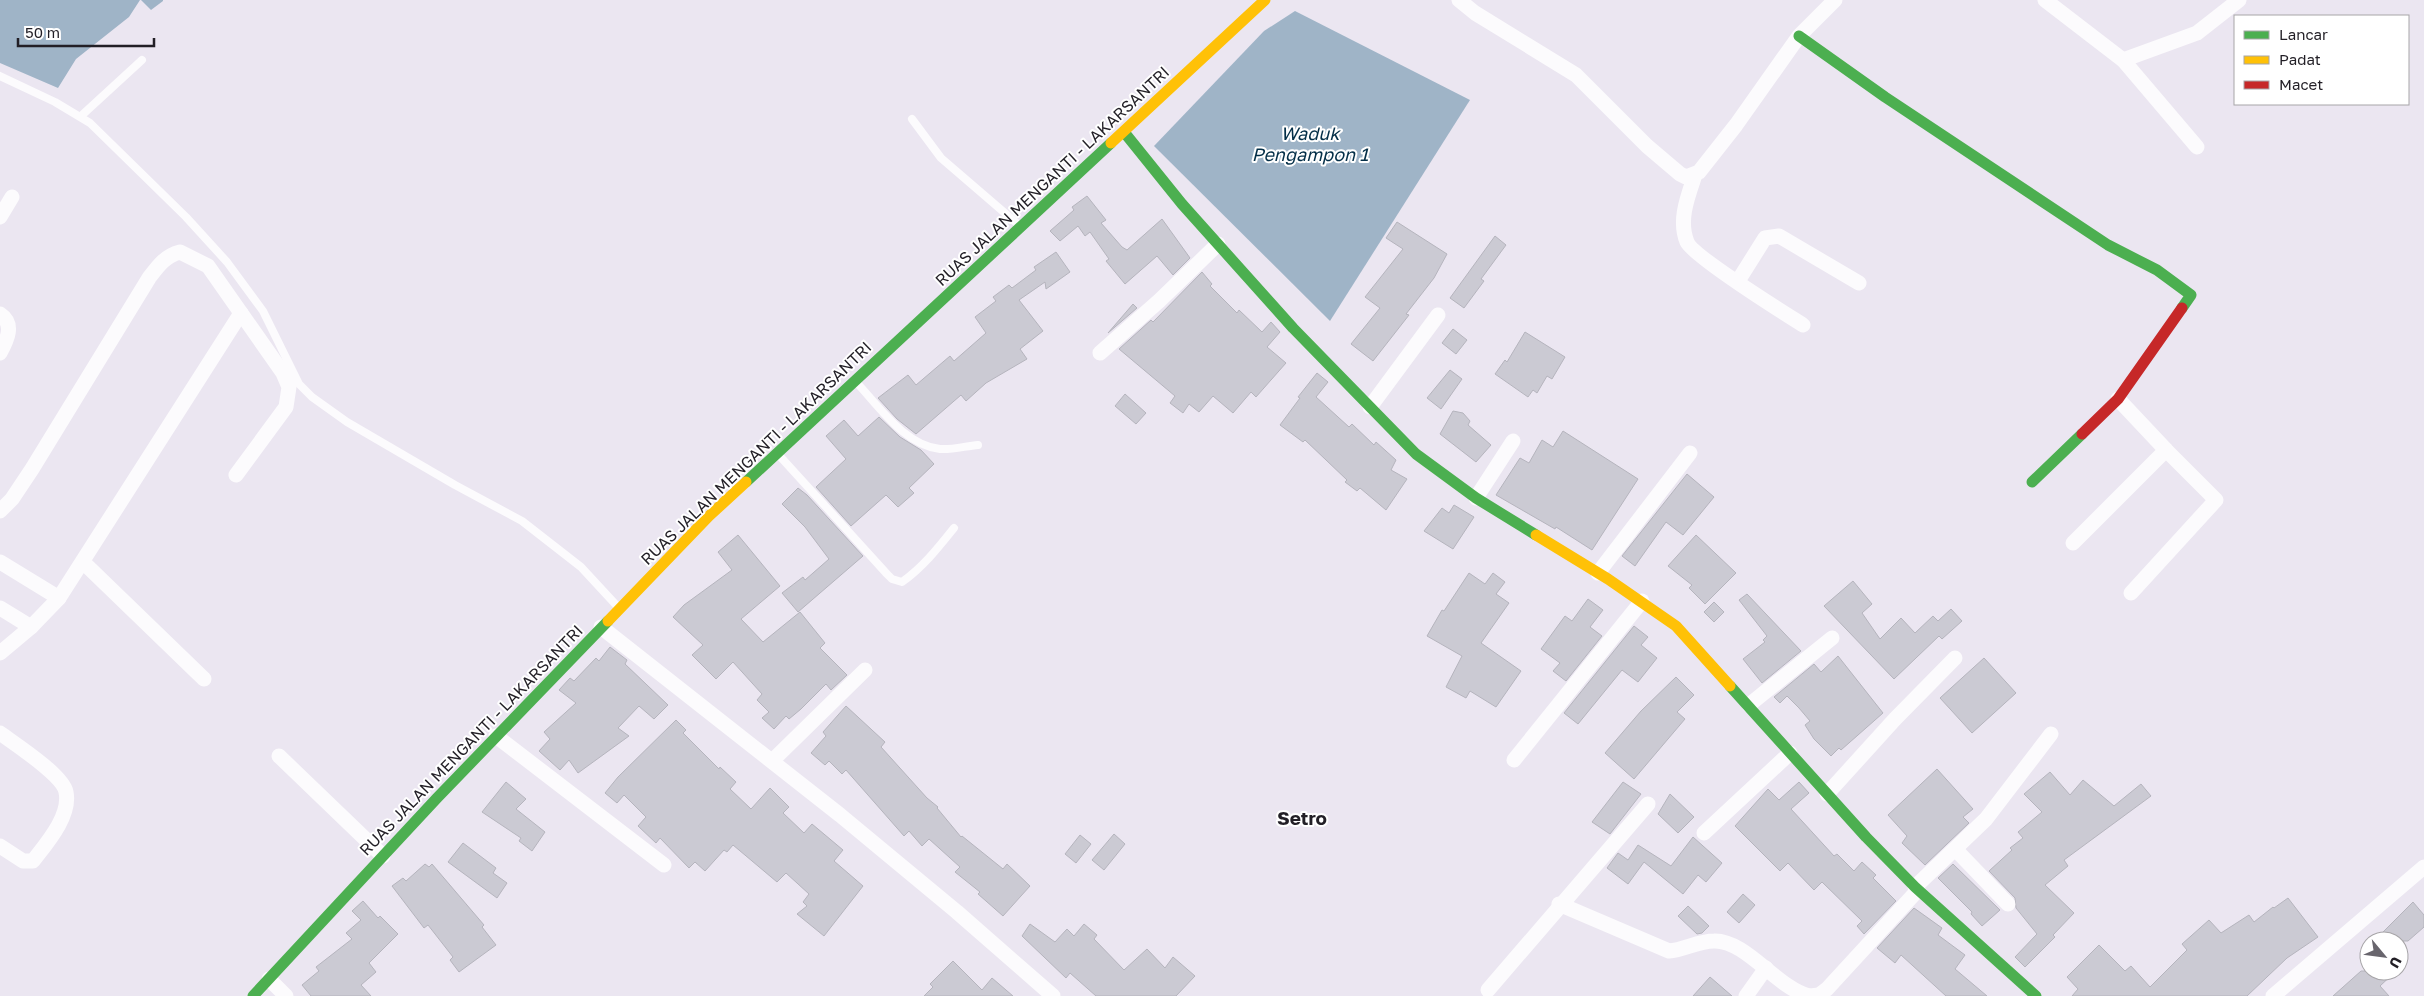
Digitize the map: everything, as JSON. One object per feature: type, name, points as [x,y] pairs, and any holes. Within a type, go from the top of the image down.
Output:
[{"type":"street","name":"RUAS JALAN MENGANTI - LAKARSANTRI","points":[[252,996],[496,736],[709,516],[1265,0]]},
{"type":"street","points":[[1459,0],[1576,75],[1647,146],[1680,174],[1686,176],[1695,175]]},
{"type":"street","points":[[1803,325],[1696,253],[1688,243],[1683,227],[1685,204],[1695,175],[1736,125],[1799,36],[1835,0]]},
{"type":"street","points":[[2045,0],[2123,60],[2197,147]]},
{"type":"street","points":[[2123,60],[2197,34],[2239,0]]},
{"type":"street","points":[[1799,36],[1885,97],[2101,240],[2157,270],[2191,295],[2118,398],[2032,482]]},
{"type":"street","points":[[1124,132],[1182,204],[1299,334],[1416,454],[1439,473],[1476,498],[1642,601],[1676,626],[1750,705],[1826,794],[1917,889],[2036,996]]},
{"type":"street","points":[[0,217],[12,197]]},
{"type":"street","points":[[1738,281],[1765,238],[1779,236],[1859,283]]},
{"type":"street","points":[[1100,353],[1159,302],[1218,244]]},
{"type":"street","points":[[0,511],[12,499],[27,477],[161,262],[171,254],[180,252],[208,266],[283,373],[289,388],[286,407],[236,475]]},
{"type":"street","points":[[0,653],[31,627],[59,598],[241,313]]},
{"type":"street","points":[[0,314],[8,324],[9,334],[0,353]]},
{"type":"street","points":[[1370,407],[1438,315]]},
{"type":"street","points":[[2118,398],[2216,500],[2131,593]]},
{"type":"street","points":[[1476,498],[1513,441]]},
{"type":"street","points":[[2073,543],[2166,450]]},
{"type":"street","points":[[1598,573],[1690,453]]},
{"type":"street","points":[[0,562],[59,598]]},
{"type":"street","points":[[83,562],[204,679]]},
{"type":"street","points":[[1514,760],[1642,601]]},
{"type":"street","points":[[0,608],[31,627]]},
{"type":"street","points":[[601,627],[773,760],[957,912],[1054,996]]},
{"type":"street","points":[[1750,705],[1832,638]]},
{"type":"street","points":[[1826,794],[1895,719],[1955,658]]},
{"type":"street","points":[[773,760],[865,670]]},
{"type":"street","points":[[0,732],[57,778],[66,791],[66,804],[61,818],[47,843],[33,861],[23,861],[0,846]]},
{"type":"street","points":[[1559,904],[1669,951],[1714,941],[1728,943],[1766,968],[1792,989],[1809,996],[1819,995],[1827,989],[1917,889],[1986,819],[2051,734]]},
{"type":"street","points":[[496,736],[664,865]]},
{"type":"street","points":[[1704,833],[1790,753]]},
{"type":"street","points":[[279,756],[383,856]]},
{"type":"street","points":[[1488,990],[1559,904],[1648,804]]},
{"type":"street","points":[[1956,850],[2008,904]]},
{"type":"street","points":[[2274,996],[2424,867]]},
{"type":"street","points":[[1746,996],[1766,968]]},
{"type":"street","points":[[269,979],[286,996]]},
{"type":"lane","points":[[81,116],[142,60]]},
{"type":"lane","points":[[0,76],[81,116],[186,217],[227,262],[263,311],[299,384],[312,398],[348,422],[455,485],[522,521],[581,567],[620,608]]},
{"type":"lane","points":[[912,119],[941,158],[1021,227]]},
{"type":"lane","points":[[854,380],[908,436],[924,445],[941,449],[978,445]]},
{"type":"lane","points":[[776,452],[867,554],[897,582],[902,582],[914,573],[934,553],[954,528]]},
{"type":"water","points":[[0,0],[140,0],[129,17],[76,59],[58,88],[0,63]]},
{"type":"water","points":[[141,0],[163,0],[163,1],[151,10]]},
{"type":"water","name":"Waduk Pengampon 1","points":[[1295,11],[1470,100],[1330,321],[1154,146],[1264,31]]},
{"type":"building","points":[[1087,196],[1106,220],[1101,223],[1122,247],[1127,250],[1162,219],[1190,258],[1173,275],[1157,256],[1125,284],[1106,261],[1109,259],[1090,232],[1085,236],[1078,226],[1060,241],[1050,231],[1074,210],[1072,207]]},
{"type":"building","points":[[1397,222],[1447,254],[1434,278],[1406,314],[1409,315],[1373,361],[1351,344],[1380,308],[1365,297],[1403,249],[1386,238]]},
{"type":"building","points":[[1495,236],[1506,245],[1481,279],[1484,281],[1464,308],[1450,298]]},
{"type":"building","points":[[1056,252],[1070,272],[1046,289],[1045,282],[1019,300],[1043,331],[1020,349],[1027,359],[986,383],[966,401],[961,395],[916,434],[897,419],[878,398],[908,375],[916,385],[950,356],[954,361],[986,333],[975,317],[996,301],[993,297],[1009,285],[1012,288],[1036,270],[1034,267]]},
{"type":"building","points":[[1202,272],[1212,284],[1210,286],[1237,313],[1239,310],[1262,332],[1271,322],[1280,332],[1267,347],[1286,363],[1256,397],[1251,392],[1233,413],[1213,396],[1199,412],[1189,404],[1183,413],[1170,403],[1175,396],[1119,349],[1151,320],[1153,322]]},
{"type":"building","points":[[1133,304],[1137,308],[1108,333]]},
{"type":"building","points":[[1453,329],[1467,340],[1456,354],[1442,343]]},
{"type":"building","points":[[1525,332],[1565,357],[1552,379],[1547,376],[1537,393],[1533,390],[1528,397],[1495,374],[1505,360],[1507,362]]},
{"type":"building","points":[[1450,370],[1462,379],[1441,409],[1427,398]]},
{"type":"building","points":[[1317,373],[1328,382],[1316,397],[1349,427],[1352,424],[1374,445],[1376,442],[1396,460],[1391,470],[1407,479],[1386,510],[1360,488],[1357,491],[1345,482],[1347,480],[1305,440],[1303,442],[1280,425],[1300,398],[1298,397]]},
{"type":"building","points":[[1125,394],[1146,413],[1136,424],[1115,406]]},
{"type":"building","points":[[1453,411],[1463,413],[1470,421],[1468,425],[1491,445],[1476,462],[1440,434]]},
{"type":"building","points":[[879,417],[900,437],[921,450],[934,464],[909,488],[914,493],[898,507],[886,495],[851,526],[816,487],[846,459],[826,436],[844,420],[858,436]]},
{"type":"building","points":[[1563,431],[1638,479],[1592,550],[1556,527],[1555,529],[1496,495],[1520,458],[1529,463],[1542,440],[1553,447]]},
{"type":"building","points":[[1687,474],[1714,497],[1683,535],[1666,522],[1635,566],[1622,556]]},
{"type":"building","points":[[798,488],[807,495],[863,556],[798,612],[782,593],[803,577],[805,580],[829,559],[805,527],[782,504]]},
{"type":"building","points":[[1454,505],[1474,517],[1453,549],[1424,531],[1442,508],[1449,513]]},
{"type":"building","points":[[738,535],[780,586],[741,619],[763,642],[800,612],[825,643],[820,648],[847,675],[831,690],[826,684],[801,709],[789,719],[786,716],[774,729],[762,718],[769,712],[757,700],[762,694],[733,662],[716,679],[692,655],[703,645],[673,617],[684,605],[732,570],[718,552]]},
{"type":"building","points":[[1696,535],[1736,573],[1705,604],[1689,588],[1692,585],[1668,566]]},
{"type":"building","points":[[1469,573],[1485,584],[1493,573],[1505,582],[1496,594],[1509,603],[1481,643],[1521,671],[1496,707],[1470,691],[1466,698],[1446,687],[1462,656],[1427,636],[1442,610],[1444,611]]},
{"type":"building","points":[[1853,581],[1872,604],[1862,613],[1880,639],[1901,618],[1915,633],[1933,616],[1938,621],[1951,609],[1962,621],[1942,639],[1939,636],[1894,679],[1824,606]]},
{"type":"building","points":[[1747,594],[1801,651],[1762,683],[1743,659],[1765,642],[1763,640],[1767,636],[1739,600]]},
{"type":"building","points":[[1588,599],[1603,610],[1590,627],[1602,636],[1566,681],[1553,671],[1560,663],[1541,649],[1565,616],[1572,621]]},
{"type":"building","points":[[1714,602],[1724,612],[1714,622],[1704,612]]},
{"type":"building","points":[[1634,626],[1648,637],[1641,645],[1657,658],[1638,682],[1622,670],[1578,724],[1564,713]]},
{"type":"building","points":[[610,647],[627,660],[625,664],[668,705],[654,719],[639,706],[618,728],[629,736],[578,773],[569,760],[560,770],[539,751],[550,739],[544,732],[576,703],[559,690],[570,678],[574,681],[596,658],[599,661]]},
{"type":"building","points":[[1838,656],[1883,713],[1841,750],[1839,748],[1831,756],[1814,739],[1805,725],[1810,721],[1799,708],[1787,696],[1780,703],[1774,697],[1814,664],[1821,672]]},
{"type":"building","points":[[1984,658],[2016,693],[1972,733],[1940,698]]},
{"type":"building","points":[[1676,677],[1694,695],[1677,712],[1685,719],[1634,779],[1605,753],[1641,711]]},
{"type":"building","points":[[846,706],[885,742],[881,747],[927,798],[938,807],[961,837],[1003,869],[1007,864],[1030,886],[1003,916],[978,894],[980,892],[955,872],[960,867],[929,839],[922,846],[909,831],[904,836],[846,770],[842,774],[829,761],[825,765],[811,753],[826,736],[823,732]]},
{"type":"building","points":[[676,720],[686,730],[683,733],[719,769],[720,767],[736,782],[730,789],[751,809],[770,788],[789,807],[783,813],[804,833],[812,824],[843,850],[834,861],[863,886],[824,936],[797,914],[807,906],[803,902],[809,894],[786,873],[777,882],[733,845],[727,852],[724,850],[705,871],[695,862],[689,868],[660,838],[656,843],[638,826],[646,817],[624,795],[617,803],[605,793],[618,777]]},
{"type":"building","points":[[1937,769],[1973,809],[1963,817],[1969,823],[1925,865],[1902,843],[1907,836],[1888,815]]},
{"type":"building","points":[[2050,772],[2070,795],[2083,780],[2114,806],[2141,784],[2151,796],[2064,860],[2068,866],[2045,885],[2074,913],[2053,935],[2055,937],[2025,967],[2015,957],[2037,934],[2016,908],[2015,898],[1989,871],[2012,850],[2010,848],[2023,838],[2018,832],[2042,812],[2024,794]]},
{"type":"building","points":[[506,782],[526,799],[516,809],[545,832],[532,851],[519,841],[521,838],[482,812]]},
{"type":"building","points":[[1623,782],[1641,794],[1610,834],[1592,822]]},
{"type":"building","points":[[1799,782],[1809,793],[1791,809],[1834,856],[1837,854],[1854,871],[1862,862],[1876,875],[1873,878],[1896,901],[1864,934],[1857,926],[1862,921],[1822,882],[1814,890],[1788,863],[1780,871],[1735,826],[1768,789],[1779,800]]},
{"type":"building","points":[[1670,794],[1694,817],[1678,833],[1658,814]]},
{"type":"building","points":[[1114,834],[1125,844],[1104,870],[1092,860]]},
{"type":"building","points":[[1080,835],[1091,844],[1076,863],[1065,854]]},
{"type":"building","points":[[1693,837],[1722,863],[1706,882],[1698,875],[1683,894],[1644,862],[1628,884],[1607,868],[1618,853],[1628,860],[1638,845],[1671,866]]},
{"type":"building","points":[[463,843],[496,868],[493,873],[507,883],[497,898],[448,862]]},
{"type":"building","points":[[425,864],[429,867],[432,864],[484,925],[482,927],[496,945],[459,972],[450,960],[453,957],[428,925],[424,928],[392,886],[403,878],[406,881]]},
{"type":"building","points":[[1953,864],[2000,910],[1982,926],[1971,914],[1972,912],[1938,878]]},
{"type":"building","points":[[1743,894],[1755,905],[1739,923],[1727,912]]},
{"type":"building","points":[[2288,898],[2318,937],[2287,958],[2247,996],[2072,996],[2078,989],[2067,977],[2099,945],[2125,971],[2131,966],[2150,987],[2187,950],[2182,944],[2209,920],[2221,933],[2249,915],[2254,922]]},
{"type":"building","points":[[363,901],[378,918],[380,916],[398,934],[369,963],[376,972],[361,985],[371,996],[311,996],[302,985],[319,971],[316,967],[352,939],[346,933],[361,920],[352,911]]},
{"type":"building","points":[[2413,902],[2424,915],[2424,927],[2409,940],[2409,931],[2384,931]]},
{"type":"building","points":[[1688,906],[1709,926],[1702,933],[1697,934],[1678,916]]},
{"type":"building","points":[[1914,908],[1942,928],[1938,935],[1965,955],[1955,969],[1987,996],[1946,996],[1901,955],[1895,963],[1877,948]]},
{"type":"building","points":[[1030,924],[1055,942],[1067,929],[1074,936],[1084,924],[1097,935],[1094,939],[1124,970],[1147,949],[1165,968],[1173,957],[1195,976],[1176,996],[1096,996],[1070,973],[1066,978],[1022,936]]},
{"type":"building","points":[[953,961],[982,990],[992,978],[1013,996],[924,996],[933,987],[930,984]]},
{"type":"building","points":[[2359,973],[2359,981],[2385,981],[2380,986],[2389,996],[2333,996]]},
{"type":"building","points":[[1710,977],[1732,996],[1693,996]]},
{"type":"traffic: fast","points":[[1799,36],[1885,97],[2108,245],[2157,270],[2191,295],[2182,308]]},
{"type":"traffic: fast","points":[[1124,132],[1182,204],[1293,328],[1416,454],[1476,498],[1536,535]]},
{"type":"traffic: fast","points":[[746,482],[1111,143]]},
{"type":"traffic: fast","points":[[2032,482],[2082,434]]},
{"type":"traffic: fast","points":[[253,996],[437,798],[608,621]]},
{"type":"traffic: fast","points":[[1730,686],[1866,837],[1915,887],[2036,996]]},
{"type":"traffic: slow","points":[[1111,143],[1265,0]]},
{"type":"traffic: slow","points":[[608,621],[709,516],[746,482]]},
{"type":"traffic: slow","points":[[1536,535],[1608,579],[1676,626],[1730,686]]},
{"type":"traffic: jam","points":[[2082,434],[2118,399],[2182,308]]},
{"type":"district","name":"Setro","points":[[1302,818]]}]
